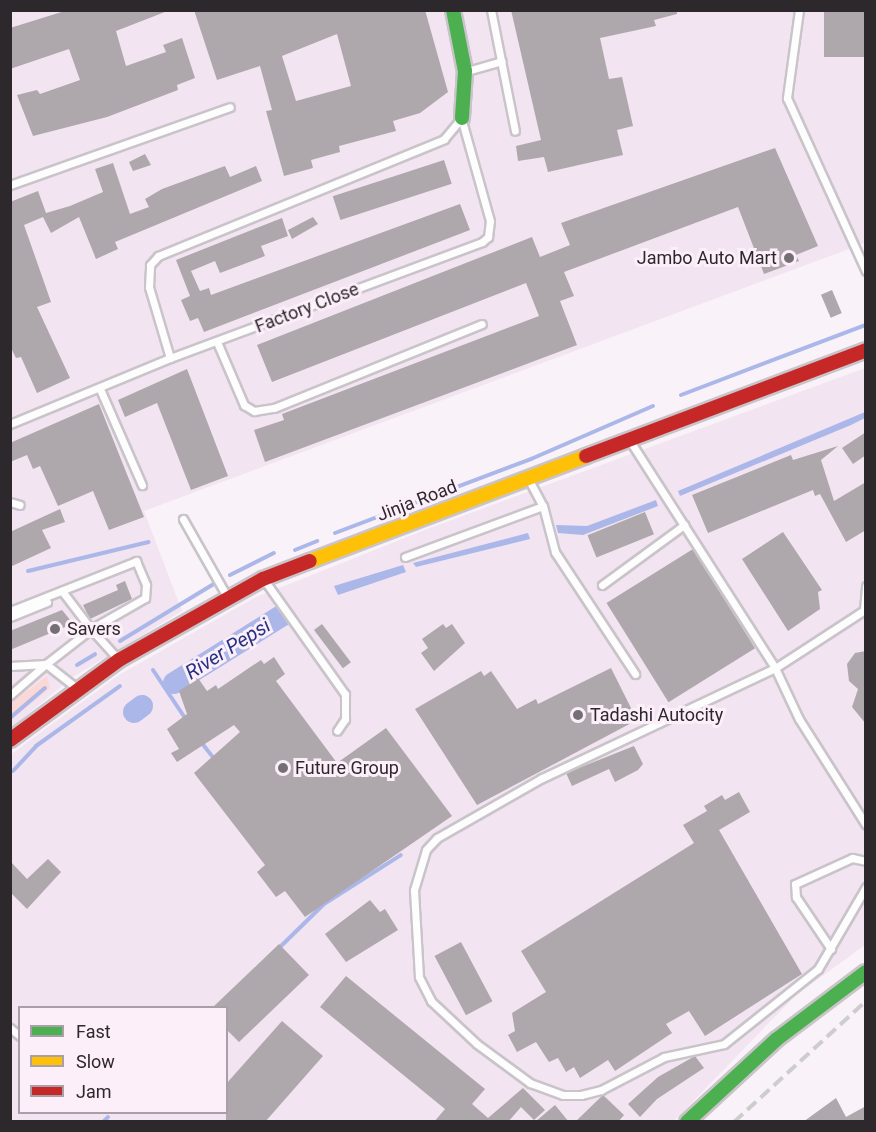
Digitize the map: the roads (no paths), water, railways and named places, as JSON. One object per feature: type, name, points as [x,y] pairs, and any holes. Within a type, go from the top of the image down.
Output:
[{"type":"main road","points":[[453,10],[465,71],[462,118]]},
{"type":"main road","name":"Jinja Road","points":[[10,741],[76,688],[118,660],[263,579],[866,350]]},
{"type":"main road","points":[[687,1122],[777,1039],[866,972]]},
{"type":"lane","points":[[491,10],[515,131]]},
{"type":"lane","points":[[799,10],[787,98],[866,271]]},
{"type":"lane","points":[[465,71],[502,62]]},
{"type":"lane","points":[[10,185],[230,107]]},
{"type":"lane","points":[[170,358],[149,287],[150,265],[158,256],[444,139],[462,118]]},
{"type":"lane","name":"Factory Close","points":[[10,424],[170,358],[482,242],[488,237],[490,221],[462,118]]},
{"type":"lane","points":[[217,342],[244,405],[254,411],[274,408],[482,324]]},
{"type":"lane","points":[[99,388],[142,485]]},
{"type":"lane","points":[[631,441],[775,668],[799,719],[866,825]]},
{"type":"lane","points":[[527,477],[543,506],[555,552],[635,674]]},
{"type":"lane","points":[[10,502],[20,505]]},
{"type":"lane","points":[[405,557],[543,506]]},
{"type":"lane","points":[[183,519],[228,598]]},
{"type":"lane","points":[[602,585],[684,525]]},
{"type":"lane","points":[[10,617],[136,561],[146,585],[145,598],[91,629],[46,663],[10,695]]},
{"type":"lane","points":[[263,579],[345,694],[345,719],[337,731]]},
{"type":"lane","points":[[866,586],[865,610],[775,668],[542,778],[437,838],[426,850],[414,890],[420,977],[431,1001],[503,1064],[530,1083],[562,1095],[580,1095],[601,1090],[664,1057],[724,1044],[818,969],[866,887]]},
{"type":"lane","points":[[10,611],[64,592]]},
{"type":"lane","points":[[64,592],[91,629],[118,660]]},
{"type":"lane","points":[[10,666],[46,663],[76,688]]},
{"type":"lane","points":[[831,949],[796,897],[795,884],[852,858],[866,861]]},
{"type":"water","points":[[865,412],[865,418],[851,425],[680,496],[678,491]]},
{"type":"water","points":[[656,500],[658,506],[583,535],[558,533],[556,525],[587,526]]},
{"type":"water","points":[[528,533],[530,539],[416,567],[413,563]]},
{"type":"water","points":[[403,565],[406,572],[338,595],[334,586]]},
{"type":"water","points":[[280,612],[283,618],[231,652],[226,644]]},
{"type":"water","points":[[216,651],[219,656],[175,686],[172,679]]},
{"type":"waterway","points":[[681,395],[865,325]]},
{"type":"waterway","points":[[335,533],[531,459],[653,406]]},
{"type":"waterway","points":[[295,550],[317,541]]},
{"type":"waterway","points":[[28,571],[149,542]]},
{"type":"waterway","points":[[230,575],[274,553]]},
{"type":"waterway","points":[[120,641],[217,582]]},
{"type":"waterway","name":"River Pepsi","points":[[174,683],[283,615]]},
{"type":"waterway","points":[[77,665],[95,654]]},
{"type":"waterway","points":[[153,670],[185,718]]},
{"type":"waterway","points":[[13,771],[36,746],[120,686]]},
{"type":"waterway","points":[[10,718],[45,688]]},
{"type":"waterway","name":"River Pepsi","points":[[134,712],[142,706]]},
{"type":"waterway","points":[[201,742],[215,760]]},
{"type":"waterway","points":[[278,949],[324,904],[401,855]]},
{"type":"waterway","points":[[103,1122],[108,1117]]},
{"type":"railway","points":[[734,1122],[866,1001]]},
{"type":"place","name":"Jambo Auto Mart","points":[[789,258]]},
{"type":"place","name":"Savers","points":[[55,629]]},
{"type":"place","name":"Tadashi Autocity","points":[[578,715]]},
{"type":"place","name":"Future Group","points":[[283,768]]}]
